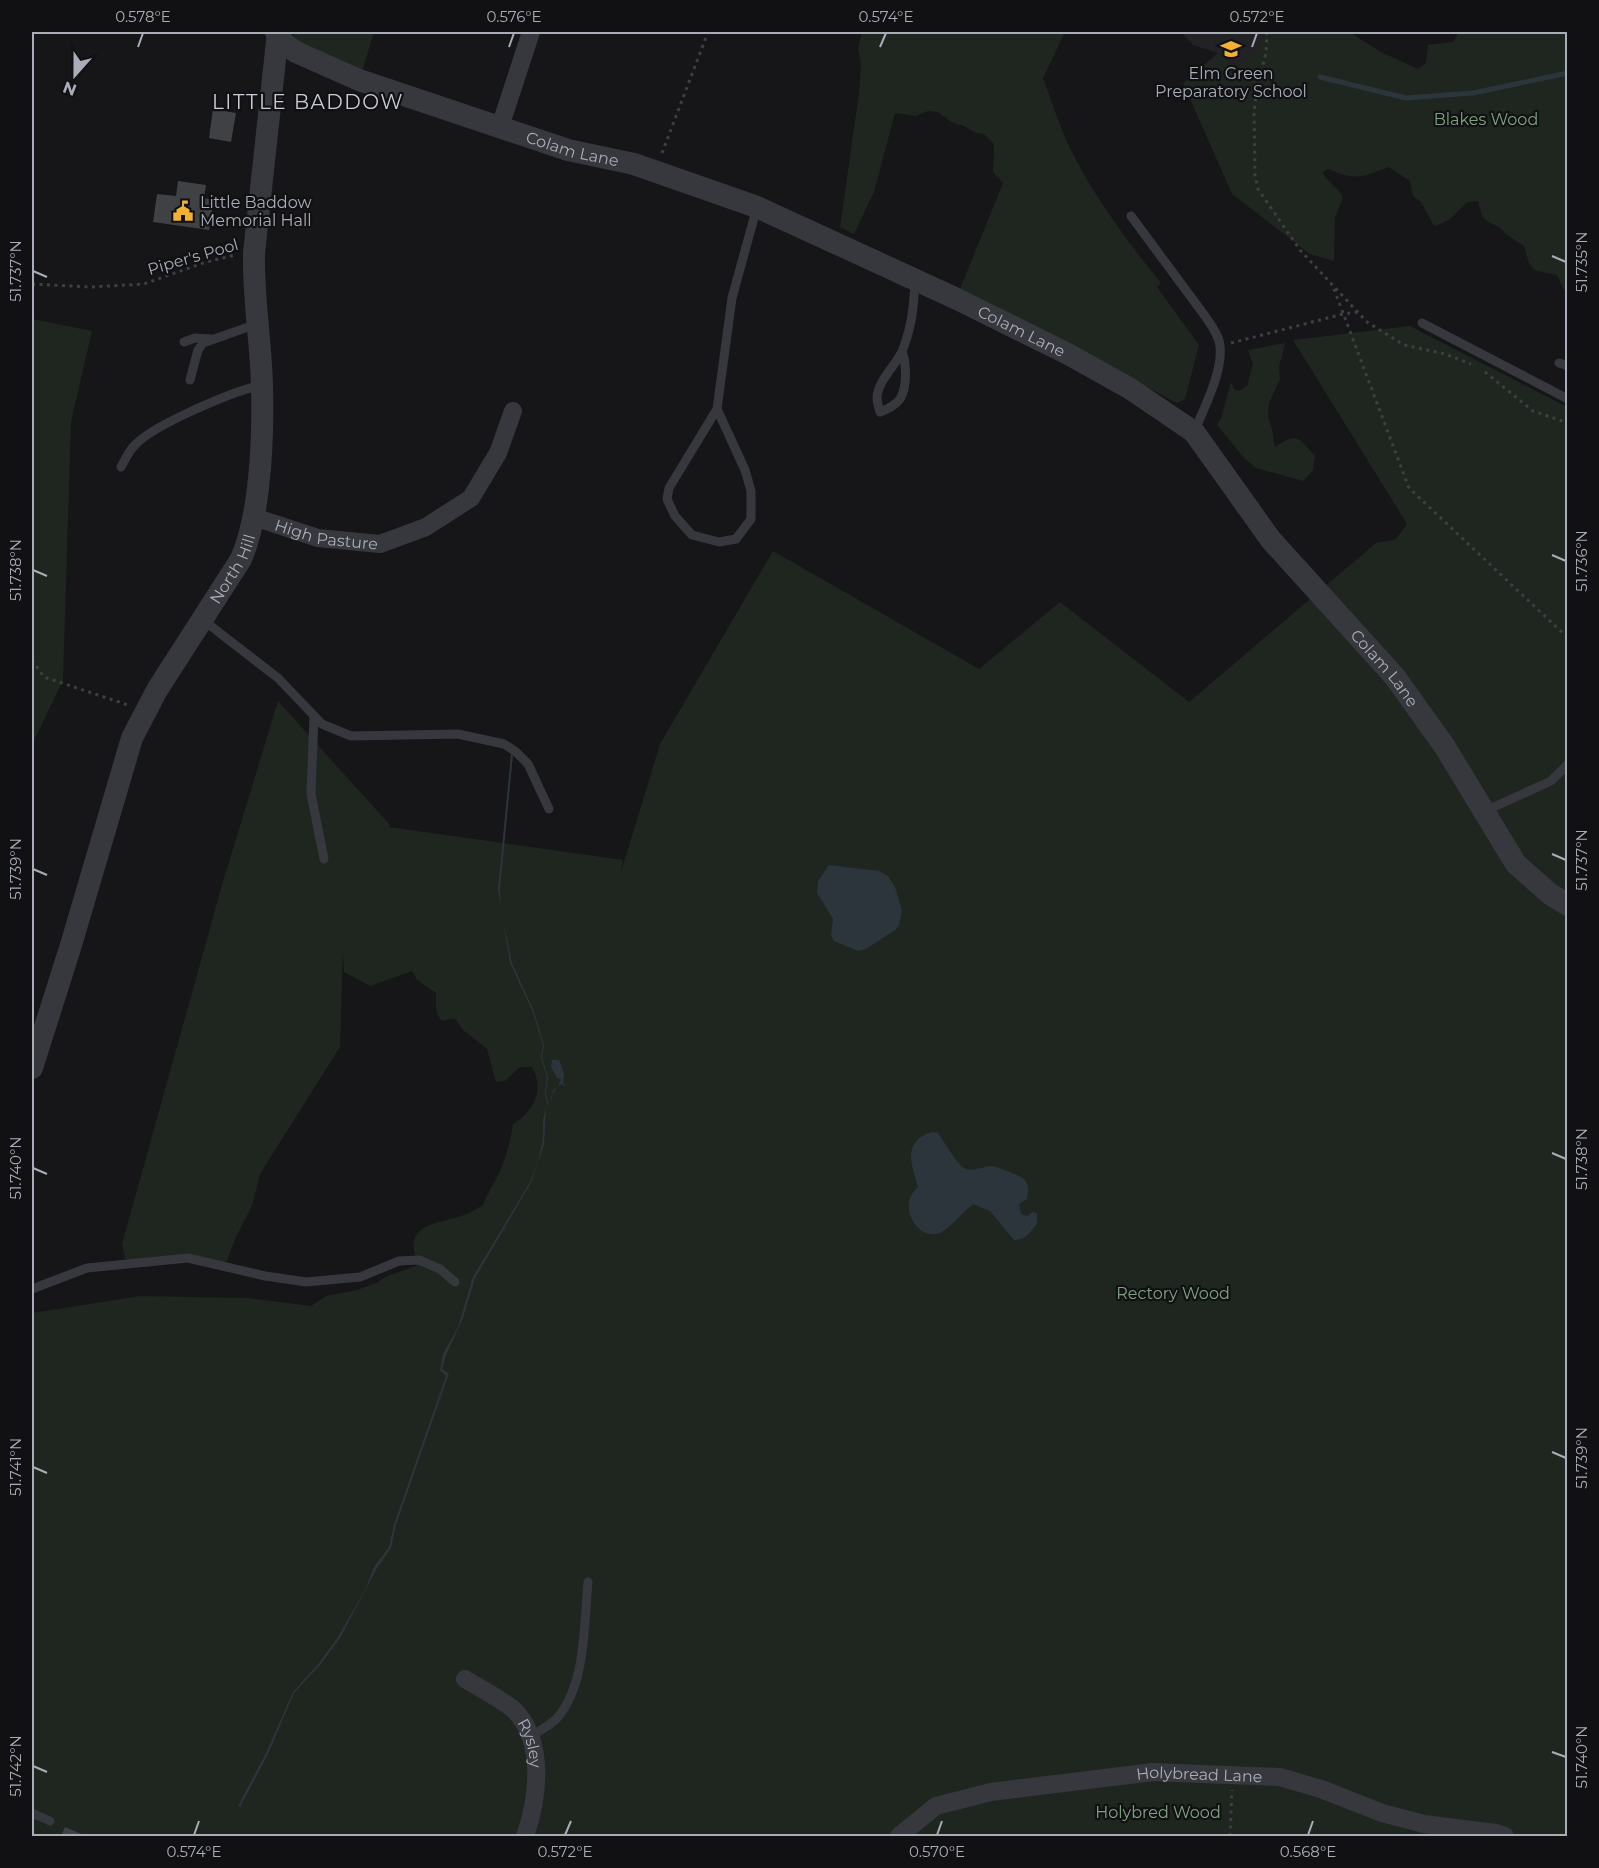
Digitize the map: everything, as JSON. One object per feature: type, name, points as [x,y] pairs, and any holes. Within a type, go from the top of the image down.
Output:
[{"type":"street","points":[[500,127],[531,32]]},
{"type":"street","name":"Colam Lane","points":[[277,33],[296,52],[359,80],[568,150],[634,164],[757,207],[915,280],[1079,360],[1129,388],[1194,432],[1271,540],[1395,677],[1445,747],[1516,864],[1550,894],[1568,905]]},
{"type":"street","name":"North Hill","points":[[32,1068],[132,738],[145,711],[241,559],[248,543],[254,517],[262,448],[262,385],[253,288],[254,253],[277,33]]},
{"type":"street","name":"High Pasture","points":[[254,517],[318,538],[380,544],[426,527],[471,498],[498,453],[513,411]]},
{"type":"street","name":"Rysley","points":[[465,1679],[515,1711],[530,1737],[536,1764],[533,1814],[525,1836]]},
{"type":"street","name":"Holybread Lane","points":[[899,1836],[936,1806],[991,1792],[1154,1772],[1280,1777],[1413,1822],[1505,1836]]},
{"type":"lane","points":[[717,409],[745,470],[751,491],[751,519],[736,539],[719,542],[692,535],[675,516],[667,499],[669,488],[717,409],[732,298],[757,207]]},
{"type":"lane","points":[[1131,216],[1205,316],[1216,333],[1220,345],[1219,366],[1194,432]]},
{"type":"lane","points":[[902,352],[905,370],[901,398],[894,406],[880,412],[877,397],[902,352],[914,306],[915,280]]},
{"type":"lane","points":[[1422,323],[1568,399]]},
{"type":"lane","points":[[190,380],[198,350],[203,343],[257,324]]},
{"type":"lane","points":[[184,342],[195,338],[213,339]]},
{"type":"lane","points":[[121,467],[136,443],[146,436],[181,417],[250,387],[262,385]]},
{"type":"lane","points":[[203,620],[278,678],[322,724],[351,736],[458,734],[504,744],[528,764],[549,809]]},
{"type":"lane","points":[[314,716],[311,794],[324,859]]},
{"type":"lane","points":[[1485,811],[1551,781],[1568,764]]},
{"type":"lane","points":[[32,1289],[87,1268],[188,1258],[265,1276],[306,1282],[360,1277],[399,1261],[419,1260],[440,1269],[455,1282]]},
{"type":"lane","points":[[530,1737],[556,1719],[568,1702],[575,1685],[588,1582]]},
{"type":"lane","points":[[32,1813],[50,1821]]},
{"type":"path","points":[[655,172],[708,32]]},
{"type":"path","points":[[1267,32],[1266,53],[1254,111],[1255,176],[1258,189],[1300,250],[1367,322],[1404,345],[1445,354],[1479,368],[1533,411],[1568,423]]},
{"type":"path","name":"Piper's Pool","points":[[32,284],[91,287],[144,284],[206,262],[254,253]]},
{"type":"path","points":[[1333,286],[1409,488],[1568,638]]},
{"type":"path","points":[[1220,345],[1358,312]]},
{"type":"path","points":[[32,660],[44,677],[145,711]]},
{"type":"path","points":[[1230,1836],[1234,1774]]},
{"type":"shaded area","name":"Elm Green Preparatory School","points":[[1181,32],[1267,32],[1260,41],[1255,56],[1236,67],[1218,53],[1193,45]]},
{"type":"shaded area","points":[[511,754],[513,754],[500,889],[501,906],[498,889]]},
{"type":"shaded area","points":[[829,865],[879,871],[888,876],[895,887],[902,911],[899,925],[895,930],[866,949],[858,951],[834,941],[831,935],[833,919],[817,893],[818,881]]},
{"type":"shaded area","points":[[503,919],[512,963],[533,1009],[544,1045],[542,1058],[548,1077],[546,1092],[549,1101],[546,1107],[545,1093],[547,1077],[541,1058],[543,1045],[532,1010],[510,963]]},
{"type":"shaded area","points":[[552,1060],[559,1060],[564,1074],[563,1084],[567,1085],[561,1084],[558,1087],[561,1079],[557,1078],[551,1067]]},
{"type":"shaded area","points":[[546,1107],[544,1145],[531,1183],[475,1278],[463,1318],[446,1355],[442,1369],[449,1374],[396,1525],[391,1548],[377,1568],[340,1638],[320,1665],[294,1693],[268,1754],[240,1807],[238,1806],[266,1753],[293,1692],[338,1637],[366,1588],[374,1567],[389,1547],[394,1524],[446,1376],[440,1370],[443,1354],[458,1327],[473,1277],[530,1182],[538,1162],[543,1139]]},
{"type":"shaded area","points":[[933,1132],[938,1133],[964,1168],[970,1170],[994,1166],[1024,1179],[1028,1192],[1027,1199],[1019,1204],[1021,1214],[1027,1216],[1033,1212],[1037,1213],[1037,1224],[1027,1235],[1022,1239],[1014,1240],[990,1211],[973,1204],[940,1233],[929,1234],[917,1227],[909,1207],[909,1200],[918,1187],[911,1154],[917,1141]]},
{"type":"green space","points":[[292,32],[374,32],[362,71],[333,61],[304,47]]},
{"type":"green space","points":[[862,32],[1065,32],[1043,78],[1066,140],[1079,166],[1100,201],[1161,283],[1157,287],[1199,345],[1185,399],[1177,403],[960,289],[1003,183],[993,172],[994,144],[984,134],[951,122],[938,112],[928,111],[916,116],[895,113],[874,192],[854,234],[840,227],[859,93],[861,63],[858,49]]},
{"type":"green space","name":"Blakes Wood","points":[[1267,32],[1349,32],[1381,52],[1418,69],[1426,63],[1428,45],[1453,42],[1459,32],[1567,32],[1567,293],[1557,275],[1534,270],[1529,263],[1524,246],[1487,221],[1482,216],[1478,201],[1467,202],[1450,219],[1436,226],[1421,202],[1413,196],[1410,181],[1389,167],[1359,176],[1346,175],[1328,169],[1323,172],[1343,198],[1335,218],[1334,261],[1310,254],[1232,194],[1183,83],[1218,53],[1236,67],[1254,56],[1260,41]]},
{"type":"green space","points":[[32,319],[92,331],[71,422],[63,680],[32,745]]},
{"type":"green space","points":[[1410,326],[1567,407],[1567,1836],[32,1836],[32,1313],[140,1296],[248,1298],[311,1306],[326,1296],[357,1290],[416,1266],[418,1262],[414,1240],[418,1233],[432,1224],[464,1215],[483,1205],[508,1149],[513,1124],[527,1113],[537,1092],[536,1076],[532,1067],[520,1067],[505,1081],[496,1082],[487,1049],[463,1030],[456,1020],[443,1021],[438,1016],[436,993],[417,980],[412,971],[370,986],[344,972],[343,952],[340,1047],[260,1174],[252,1206],[226,1263],[180,1257],[126,1263],[122,1244],[222,885],[278,701],[390,825],[389,827],[623,860],[621,872],[660,744],[773,551],[979,669],[1060,602],[1189,702],[1376,543],[1396,539],[1407,524],[1293,340]]},
{"type":"green space","points":[[1285,343],[1279,367],[1280,379],[1269,403],[1268,417],[1275,447],[1288,439],[1297,438],[1315,456],[1313,470],[1303,481],[1256,468],[1244,458],[1217,425],[1231,382],[1234,389],[1239,391],[1247,386],[1253,364],[1248,350]]},
{"type":"building","points":[[213,109],[236,113],[231,142],[209,138]]},
{"type":"building","name":"Little Baddow Memorial Hall","points":[[178,181],[206,185],[204,198],[214,200],[209,230],[153,222],[157,194],[176,196]]},
{"type":"building","points":[[65,1827],[86,1836],[61,1836]]},
{"type":"waterway","points":[[1320,77],[1406,98],[1473,93],[1568,73]]},
{"type":"place","name":"Elm Green Preparatory School","points":[[1231,49]]},
{"type":"place","name":"Little Baddow Memorial Hall","points":[[183,211]]},
{"type":"district","name":"LITTLE BADDOW","points":[[308,102]]},
{"type":"park label","name":"Rectory Wood","points":[[1173,1293]]},
{"type":"park label","name":"Holybred Wood","points":[[1158,1812]]}]
